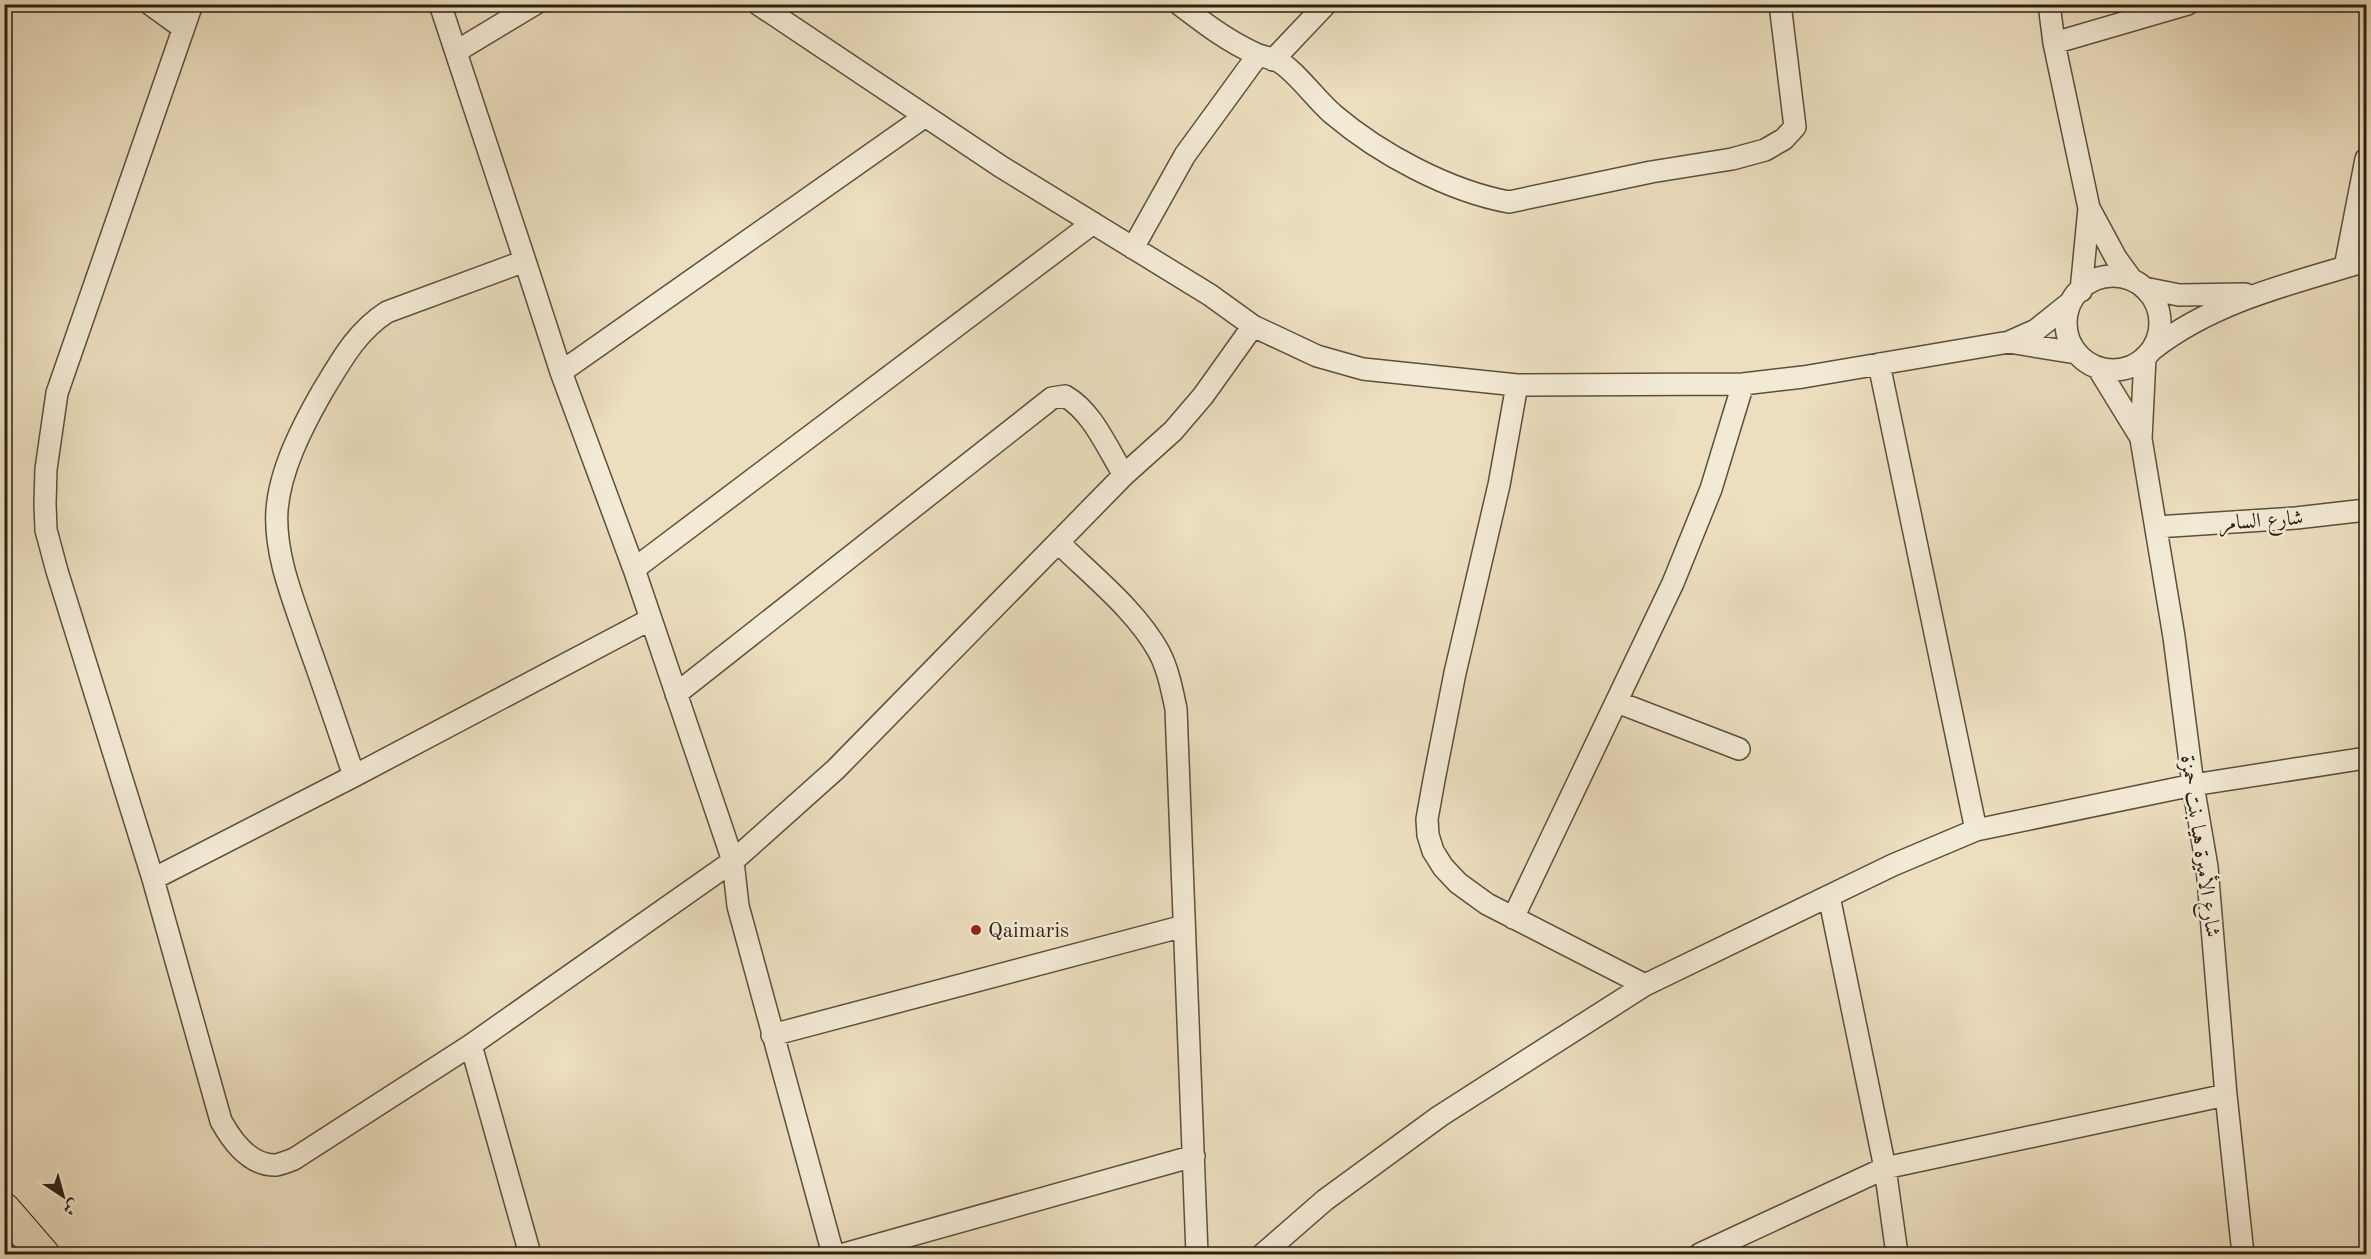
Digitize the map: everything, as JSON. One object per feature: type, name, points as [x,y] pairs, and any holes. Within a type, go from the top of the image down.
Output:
[{"type":"highway","points":[[4,1209],[43,1254]]},
{"type":"street","points":[[150,4],[183,28]]},
{"type":"street","points":[[192,4],[57,393],[46,469],[46,530],[153,879],[221,1121],[237,1146],[256,1160],[275,1165],[294,1159],[471,1046],[733,861],[836,769],[1124,475],[1173,431],[1203,396],[1253,326]]},
{"type":"street","points":[[440,4],[561,372],[634,569],[733,861],[738,906],[833,1254]]},
{"type":"street","points":[[457,51],[535,4]]},
{"type":"street","points":[[758,4],[924,117],[1210,295],[1253,326],[1317,356],[1363,369],[1438,379],[1516,385],[1743,384],[2008,342],[2036,330],[2091,282],[2104,277],[2119,276],[2138,284],[2179,295],[2255,295]]},
{"type":"street","points":[[1179,4],[1221,36],[1279,62],[1334,116],[1381,147],[1432,177],[1488,198],[1509,202],[1651,172],[1732,159],[1765,150],[1784,139],[1795,127],[1780,4]]},
{"type":"street","points":[[1133,248],[1185,155],[1266,58],[1326,4]]},
{"type":"street","points":[[2049,4],[2054,43],[2090,208],[2116,258],[2158,310],[2160,323],[2149,353]]},
{"type":"street","points":[[2054,43],[2188,4]]},
{"type":"street","points":[[561,372],[924,117]]},
{"type":"street","points":[[2345,267],[2367,159]]},
{"type":"street","points":[[2076,353],[2069,341],[2066,328],[2076,296],[2090,208]]},
{"type":"street","points":[[634,569],[1094,223]]},
{"type":"street","points":[[354,776],[289,585],[278,531],[277,512],[282,483],[302,428],[352,342],[369,323],[387,312],[525,261]]},
{"type":"street","points":[[2008,342],[2076,353],[2098,368],[2123,369],[2185,326],[2255,295],[2367,261]]},
{"type":"street","name":"شارع الأميرة هيا بنت حمزة","points":[[2149,353],[2141,439],[2174,637],[2193,785],[2207,867],[2226,1095],[2243,1254]]},
{"type":"street","points":[[1879,364],[1976,830]]},
{"type":"street","name":"شارع الأميرة هيا بنت حمزة","points":[[2098,368],[2141,439]]},
{"type":"street","points":[[1513,918],[1672,583],[1711,489],[1743,384]]},
{"type":"street","points":[[1516,385],[1499,485],[1455,673],[1427,819],[1428,835],[1443,867],[1458,883],[1513,918],[1644,985]]},
{"type":"street","points":[[676,694],[1052,398],[1065,396],[1075,401],[1087,414],[1124,475]]},
{"type":"street","name":"شارع السامر","points":[[2156,527],[2296,518],[2367,510]]},
{"type":"street","points":[[1059,543],[1137,621],[1159,652],[1170,683],[1176,718],[1197,1254]]},
{"type":"street","points":[[153,879],[651,619]]},
{"type":"street","points":[[1617,702],[1739,749]]},
{"type":"street","points":[[1263,1254],[1325,1200],[1440,1116],[1644,985],[1829,896],[1976,830],[2193,785],[2367,758]]},
{"type":"street","points":[[1829,896],[1886,1168],[1897,1254]]},
{"type":"street","points":[[772,1035],[1184,926]]},
{"type":"street","points":[[471,1046],[530,1254]]},
{"type":"street","points":[[1701,1254],[1886,1168],[2226,1095]]},
{"type":"street","points":[[844,1254],[1194,1156]]},
{"type":"place","name":"Qaimaris","points":[[976,930]]}]
